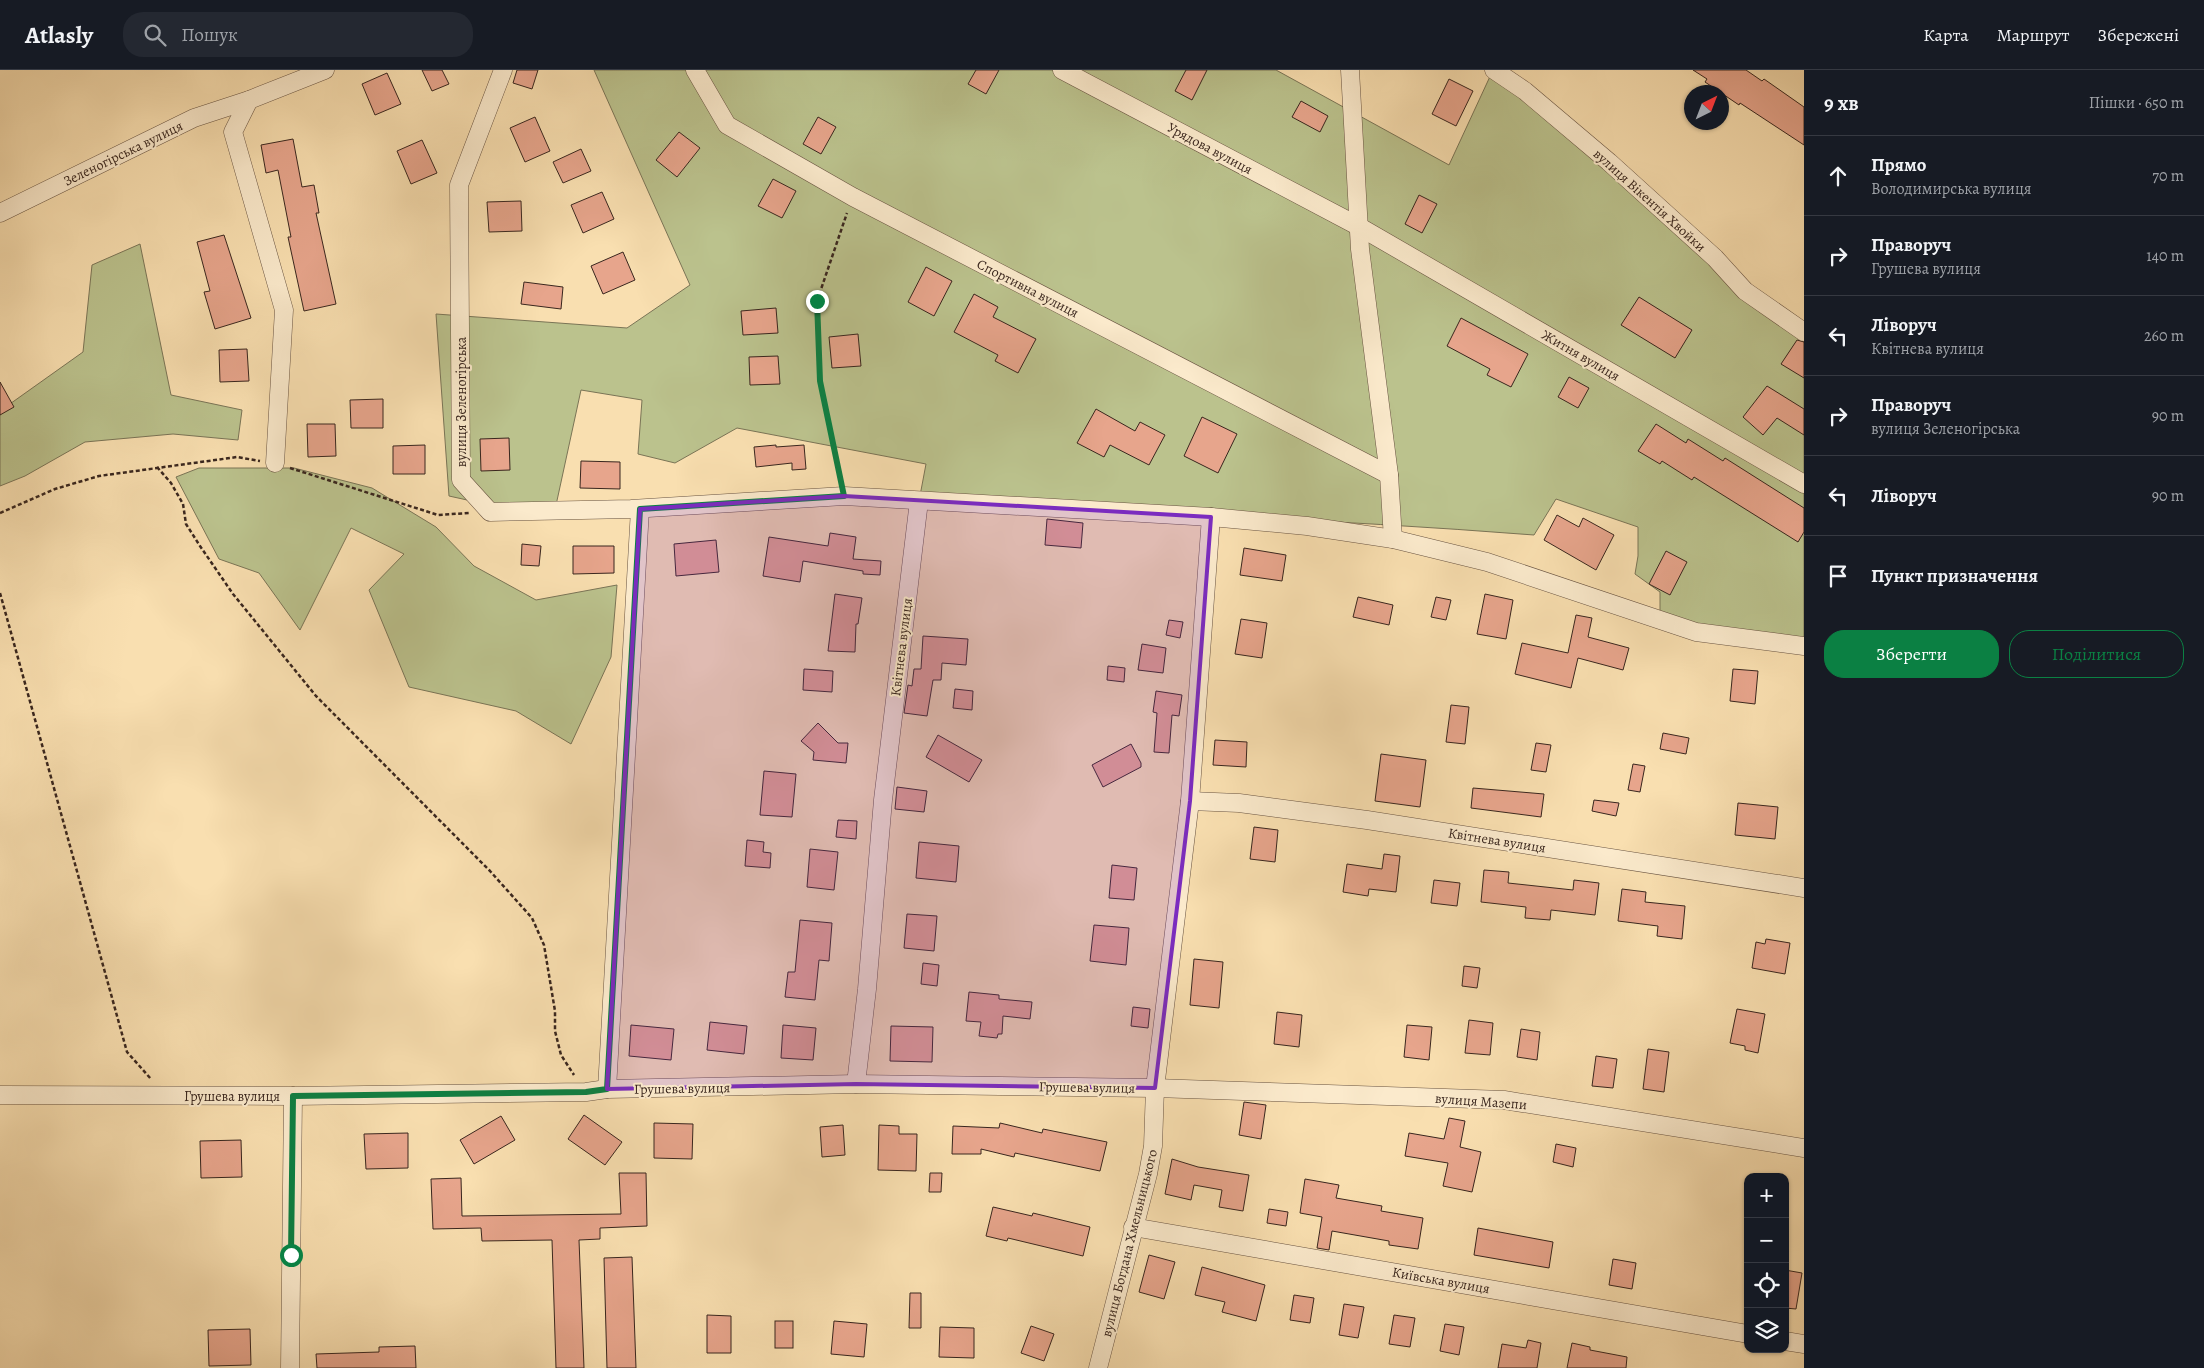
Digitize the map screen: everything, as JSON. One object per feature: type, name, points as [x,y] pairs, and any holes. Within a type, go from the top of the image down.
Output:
[{"type":"street","name":"Зеленогірська вулиця","points":[[0,214],[194,118],[249,100],[325,70]]},
{"type":"street","name":"вулиця Зеленогірська","points":[[490,512],[461,480],[459,185],[503,70]]},
{"type":"street","name":"Спортивна вулиця","points":[[695,70],[727,125],[852,197],[1389,474]]},
{"type":"street","name":"Урядова вулиця","points":[[1062,70],[1358,226]]},
{"type":"street","points":[[1350,70],[1358,226],[1389,474],[1393,539]]},
{"type":"street","name":"вулиця Вікентія Хвойки","points":[[1494,70],[1525,91],[1609,162],[1715,258],[1745,291],[1804,332]]},
{"type":"street","points":[[249,100],[233,132],[284,310],[275,463]]},
{"type":"street","name":"Житня вулиця","points":[[1358,226],[1804,484]]},
{"type":"street","points":[[490,512],[640,509],[844,496],[1211,516],[1307,526],[1393,539],[1488,562],[1696,632],[1804,646]]},
{"type":"street","name":"Квітнева вулиця","points":[[856,1084],[868,989],[883,800],[918,501]]},
{"type":"street","points":[[607,1089],[640,509]]},
{"type":"street","points":[[1155,1088],[1190,801],[1211,516]]},
{"type":"street","name":"Квітнева вулиця","points":[[1190,801],[1239,803],[1367,820],[1804,888]]},
{"type":"street","name":"Грушева вулиця","points":[[0,1095],[293,1096],[586,1092],[607,1089],[856,1084],[1155,1088]]},
{"type":"street","name":"вулиця Мазепи","points":[[1155,1088],[1504,1100],[1804,1148]]},
{"type":"street","name":"вулиця Богдана Хмельницького","points":[[1098,1368],[1148,1174],[1153,1146],[1155,1088]]},
{"type":"street","points":[[290,1368],[293,1096]]},
{"type":"street","name":"Київська вулиця","points":[[1133,1227],[1744,1333]]},
{"type":"street","points":[[1789,1342],[1804,1344]]},
{"type":"path","points":[[844,496],[820,381],[817,301],[852,197]]},
{"type":"path","points":[[0,513],[56,489],[90,478],[157,467],[236,458],[275,463],[438,515],[490,512]]},
{"type":"path","points":[[157,467],[171,483],[183,504],[186,524],[233,594],[316,696],[490,871],[532,918],[544,945],[555,1011],[555,1031],[561,1055],[586,1092]]},
{"type":"path","points":[[0,593],[127,1052],[167,1096]]},
{"type":"highlighted area","points":[[844,496],[1211,517],[1190,801],[1155,1088],[856,1084],[607,1089],[640,509]]},
{"type":"green space","points":[[594,70],[1276,70],[1449,165],[1493,70],[1804,332],[1804,646],[1660,622],[1660,592],[1635,574],[1638,556],[1638,527],[1556,499],[1534,535],[1303,520],[919,501],[926,464],[737,428],[675,463],[638,454],[642,400],[581,390],[553,519],[449,496],[436,314],[627,328],[690,285]]},
{"type":"green space","points":[[140,244],[171,395],[242,410],[238,440],[173,434],[85,442],[25,476],[0,486],[0,411],[83,352],[92,265]]},
{"type":"green space","points":[[199,468],[294,468],[372,488],[436,527],[474,566],[536,600],[617,585],[611,657],[571,744],[516,711],[409,687],[369,590],[404,554],[351,528],[300,630],[259,573],[219,559],[176,477]]},
{"type":"building","points":[[422,70],[442,70],[449,84],[432,91]]},
{"type":"building","points":[[517,70],[538,70],[532,89],[513,83]]},
{"type":"building","points":[[976,70],[999,70],[986,94],[968,84]]},
{"type":"building","points":[[1186,70],[1207,70],[1192,100],[1175,91]]},
{"type":"building","points":[[1693,70],[1746,70],[1762,81],[1764,79],[1804,107],[1804,145],[1740,103],[1739,105],[1729,98],[1729,85],[1709,85],[1705,82],[1707,79]]},
{"type":"building","points":[[387,73],[401,104],[375,115],[362,84]]},
{"type":"building","points":[[1449,79],[1473,91],[1456,126],[1432,114]]},
{"type":"building","points":[[1301,101],[1328,116],[1320,132],[1292,117]]},
{"type":"building","points":[[535,117],[550,151],[525,162],[510,128]]},
{"type":"building","points":[[818,117],[836,127],[821,154],[803,144]]},
{"type":"building","points":[[679,132],[700,148],[677,177],[656,160]]},
{"type":"building","points":[[293,139],[302,187],[314,185],[319,213],[316,213],[336,304],[304,311],[288,237],[291,237],[278,170],[266,173],[261,145]]},
{"type":"building","points":[[422,140],[437,173],[411,184],[397,151]]},
{"type":"building","points":[[581,149],[591,171],[563,183],[553,162]]},
{"type":"building","points":[[773,179],[796,191],[782,218],[758,206]]},
{"type":"building","points":[[602,192],[614,219],[583,233],[571,205]]},
{"type":"building","points":[[1419,195],[1437,204],[1422,233],[1405,224]]},
{"type":"building","points":[[521,201],[522,231],[489,232],[487,202]]},
{"type":"building","points":[[224,235],[251,318],[215,329],[204,292],[210,291],[197,242]]},
{"type":"building","points":[[623,252],[635,280],[603,294],[591,266]]},
{"type":"building","points":[[926,267],[952,281],[934,316],[908,302]]},
{"type":"building","points":[[524,282],[563,287],[561,309],[521,304]]},
{"type":"building","points":[[974,294],[998,307],[993,317],[1036,339],[1018,373],[995,361],[998,355],[954,332]]},
{"type":"building","points":[[1639,297],[1692,330],[1675,358],[1621,325]]},
{"type":"building","points":[[776,308],[778,333],[743,335],[741,311]]},
{"type":"building","points":[[1461,318],[1528,354],[1511,387],[1487,375],[1490,369],[1447,346]]},
{"type":"building","points":[[858,334],[861,366],[832,368],[829,337]]},
{"type":"building","points":[[1797,340],[1804,342],[1804,378],[1781,364]]},
{"type":"building","points":[[247,349],[249,381],[220,382],[219,350]]},
{"type":"building","points":[[778,356],[780,384],[750,385],[749,357]]},
{"type":"building","points":[[1569,377],[1589,388],[1578,408],[1558,397]]},
{"type":"building","points":[[0,382],[14,407],[0,415]]},
{"type":"building","points":[[1767,386],[1804,409],[1804,435],[1777,418],[1763,435],[1743,417]]},
{"type":"building","points":[[383,399],[383,428],[351,428],[350,400]]},
{"type":"building","points":[[1096,409],[1135,431],[1140,422],[1165,435],[1149,465],[1110,445],[1104,457],[1077,443]]},
{"type":"building","points":[[1202,417],[1237,434],[1218,473],[1184,456]]},
{"type":"building","points":[[307,424],[335,424],[336,456],[308,457]]},
{"type":"building","points":[[1656,424],[1686,443],[1688,439],[1723,461],[1725,458],[1804,508],[1804,532],[1798,542],[1694,477],[1692,480],[1662,461],[1660,464],[1638,451]]},
{"type":"building","points":[[509,438],[510,470],[481,471],[480,439]]},
{"type":"building","points":[[425,445],[425,474],[393,474],[393,446]]},
{"type":"building","points":[[776,445],[776,447],[804,445],[806,469],[792,470],[792,463],[756,467],[754,447]]},
{"type":"building","points":[[581,461],[620,462],[620,489],[580,488]]},
{"type":"building","points":[[1557,515],[1579,527],[1583,518],[1614,535],[1596,570],[1544,540]]},
{"type":"building","points":[[1047,519],[1083,523],[1081,548],[1045,545]]},
{"type":"building","points":[[830,533],[856,537],[853,559],[881,561],[880,575],[863,574],[863,571],[803,561],[800,582],[763,576],[769,537],[828,546]]},
{"type":"building","points":[[716,540],[719,572],[676,576],[674,544]]},
{"type":"building","points":[[522,544],[541,546],[539,566],[521,565]]},
{"type":"building","points":[[573,546],[614,546],[614,573],[573,574]]},
{"type":"building","points":[[1244,548],[1286,555],[1282,581],[1240,575]]},
{"type":"building","points":[[1666,551],[1687,562],[1670,595],[1649,584]]},
{"type":"building","points":[[835,594],[862,598],[858,624],[856,624],[855,652],[828,651]]},
{"type":"building","points":[[1485,594],[1513,600],[1506,639],[1477,634]]},
{"type":"building","points":[[1358,597],[1393,605],[1389,625],[1353,617]]},
{"type":"building","points":[[1436,597],[1451,600],[1446,620],[1431,617]]},
{"type":"building","points":[[1576,615],[1592,618],[1588,637],[1629,648],[1623,670],[1578,658],[1571,688],[1515,674],[1522,643],[1568,653]]},
{"type":"building","points":[[1241,619],[1267,623],[1262,658],[1235,654]]},
{"type":"building","points":[[1169,620],[1183,622],[1180,638],[1166,635]]},
{"type":"building","points":[[923,636],[968,639],[966,665],[942,663],[941,680],[933,680],[927,716],[904,713],[908,685],[912,686],[914,669],[921,669]]},
{"type":"building","points":[[1142,644],[1166,648],[1163,673],[1138,670]]},
{"type":"building","points":[[1108,666],[1125,668],[1124,682],[1107,680]]},
{"type":"building","points":[[804,669],[833,671],[832,692],[803,690]]},
{"type":"building","points":[[1733,669],[1758,671],[1755,704],[1730,701]]},
{"type":"building","points":[[955,689],[973,691],[972,710],[953,708]]},
{"type":"building","points":[[1156,691],[1182,695],[1179,716],[1172,715],[1169,753],[1154,752],[1157,713],[1153,712]]},
{"type":"building","points":[[1451,705],[1469,707],[1465,744],[1446,742]]},
{"type":"building","points":[[818,723],[838,743],[848,743],[846,763],[813,760],[814,752],[801,741]]},
{"type":"building","points":[[1663,733],[1689,738],[1686,754],[1660,749]]},
{"type":"building","points":[[938,735],[982,760],[969,782],[926,757]]},
{"type":"building","points":[[1215,740],[1247,742],[1246,767],[1213,765]]},
{"type":"building","points":[[1536,743],[1551,745],[1546,772],[1531,770]]},
{"type":"building","points":[[1131,744],[1141,763],[1141,767],[1103,787],[1092,765]]},
{"type":"building","points":[[1381,754],[1426,760],[1420,807],[1375,801]]},
{"type":"building","points":[[1633,764],[1645,766],[1640,792],[1628,790]]},
{"type":"building","points":[[764,771],[796,774],[792,817],[760,815]]},
{"type":"building","points":[[897,787],[927,791],[924,812],[895,809]]},
{"type":"building","points":[[1473,788],[1544,794],[1541,817],[1471,808]]},
{"type":"building","points":[[1594,800],[1619,803],[1616,816],[1592,811]]},
{"type":"building","points":[[1738,803],[1778,807],[1775,839],[1735,835]]},
{"type":"building","points":[[838,820],[857,821],[856,839],[836,837]]},
{"type":"building","points":[[1254,827],[1278,830],[1275,862],[1250,859]]},
{"type":"building","points":[[747,840],[764,842],[763,852],[771,853],[770,868],[745,866]]},
{"type":"building","points":[[919,842],[959,846],[956,882],[916,878]]},
{"type":"building","points":[[810,849],[838,852],[834,890],[807,887]]},
{"type":"building","points":[[1384,854],[1400,856],[1396,892],[1369,889],[1368,896],[1343,892],[1347,864],[1382,869]]},
{"type":"building","points":[[1112,865],[1137,868],[1134,900],[1109,898]]},
{"type":"building","points":[[1484,870],[1509,872],[1508,883],[1573,890],[1574,880],[1599,883],[1595,915],[1551,910],[1550,920],[1525,918],[1526,907],[1481,902]]},
{"type":"building","points":[[1434,880],[1460,883],[1457,906],[1431,903]]},
{"type":"building","points":[[1622,889],[1646,892],[1645,902],[1685,906],[1682,939],[1657,936],[1658,926],[1618,921]]},
{"type":"building","points":[[907,914],[937,916],[934,951],[904,948]]},
{"type":"building","points":[[800,920],[832,923],[829,961],[819,960],[815,1000],[785,997],[788,972],[795,972]]},
{"type":"building","points":[[1094,925],[1129,928],[1126,965],[1090,961]]},
{"type":"building","points":[[1766,939],[1790,943],[1785,974],[1752,968],[1756,942],[1765,944]]},
{"type":"building","points":[[1194,959],[1223,962],[1219,1008],[1190,1005]]},
{"type":"building","points":[[923,963],[939,965],[937,986],[921,984]]},
{"type":"building","points":[[1464,966],[1480,968],[1477,988],[1462,986]]},
{"type":"building","points":[[969,992],[999,995],[999,999],[1032,1002],[1030,1019],[1003,1016],[1002,1034],[998,1034],[997,1038],[979,1036],[981,1022],[966,1021]]},
{"type":"building","points":[[1133,1007],[1150,1009],[1148,1028],[1131,1026]]},
{"type":"building","points":[[1737,1009],[1765,1014],[1758,1053],[1745,1050],[1745,1046],[1730,1043]]},
{"type":"building","points":[[1277,1012],[1302,1015],[1299,1047],[1274,1044]]},
{"type":"building","points":[[1469,1020],[1493,1023],[1490,1055],[1465,1053]]},
{"type":"building","points":[[710,1022],[747,1026],[744,1054],[707,1050]]},
{"type":"building","points":[[631,1025],[674,1029],[671,1060],[629,1056]]},
{"type":"building","points":[[783,1025],[816,1028],[813,1060],[781,1058]]},
{"type":"building","points":[[1407,1025],[1432,1027],[1429,1060],[1404,1057]]},
{"type":"building","points":[[891,1026],[933,1027],[932,1062],[890,1061]]},
{"type":"building","points":[[1521,1029],[1540,1032],[1537,1060],[1517,1057]]},
{"type":"building","points":[[1648,1049],[1669,1052],[1664,1092],[1643,1089]]},
{"type":"building","points":[[1596,1056],[1617,1059],[1613,1088],[1592,1086]]},
{"type":"building","points":[[1244,1102],[1266,1105],[1261,1139],[1239,1135]]},
{"type":"building","points":[[584,1115],[622,1142],[605,1165],[568,1139]]},
{"type":"building","points":[[501,1116],[515,1140],[474,1164],[460,1140]]},
{"type":"building","points":[[1449,1118],[1465,1121],[1460,1147],[1481,1152],[1472,1192],[1443,1186],[1448,1163],[1405,1156],[1409,1133],[1444,1139]]},
{"type":"building","points":[[654,1123],[693,1124],[692,1159],[654,1158]]},
{"type":"building","points":[[1000,1123],[1042,1133],[1043,1129],[1107,1142],[1100,1171],[1015,1153],[1014,1157],[981,1149],[981,1154],[952,1154],[953,1126],[999,1128]]},
{"type":"building","points":[[843,1125],[845,1155],[822,1157],[820,1127]]},
{"type":"building","points":[[879,1125],[899,1126],[899,1134],[917,1134],[916,1171],[878,1170]]},
{"type":"building","points":[[408,1133],[408,1168],[366,1169],[364,1134]]},
{"type":"building","points":[[241,1140],[242,1177],[201,1178],[200,1141]]},
{"type":"building","points":[[1556,1144],[1576,1148],[1573,1167],[1553,1162]]},
{"type":"building","points":[[1172,1159],[1198,1167],[1249,1175],[1243,1211],[1219,1207],[1222,1190],[1194,1185],[1191,1200],[1165,1194]]},
{"type":"building","points":[[619,1173],[646,1173],[647,1226],[600,1228],[600,1239],[579,1240],[584,1368],[556,1368],[552,1240],[482,1241],[481,1228],[433,1229],[431,1179],[461,1178],[462,1216],[621,1214]]},
{"type":"building","points":[[930,1173],[942,1173],[941,1192],[929,1192]]},
{"type":"building","points":[[1305,1179],[1339,1185],[1336,1198],[1382,1206],[1381,1211],[1423,1218],[1418,1249],[1389,1245],[1389,1241],[1332,1231],[1329,1250],[1317,1248],[1322,1217],[1300,1213]]},
{"type":"building","points":[[993,1207],[1032,1216],[1033,1213],[1090,1227],[1083,1256],[1008,1238],[1007,1241],[986,1236]]},
{"type":"building","points":[[1269,1209],[1288,1212],[1286,1226],[1267,1223]]},
{"type":"building","points":[[1478,1228],[1553,1242],[1549,1268],[1474,1255]]},
{"type":"building","points":[[1149,1255],[1175,1262],[1164,1299],[1139,1292]]},
{"type":"building","points":[[632,1257],[636,1368],[607,1368],[604,1258]]},
{"type":"building","points":[[1613,1259],[1636,1263],[1632,1289],[1609,1285]]},
{"type":"building","points":[[1202,1267],[1265,1285],[1256,1321],[1222,1312],[1225,1302],[1195,1295]]},
{"type":"building","points":[[1789,1271],[1802,1273],[1796,1309],[1789,1308]]},
{"type":"building","points":[[910,1293],[921,1293],[921,1328],[909,1328]]},
{"type":"building","points":[[1294,1295],[1314,1298],[1310,1323],[1290,1320]]},
{"type":"building","points":[[1344,1304],[1364,1307],[1358,1338],[1339,1335]]},
{"type":"building","points":[[707,1315],[731,1316],[731,1353],[707,1353]]},
{"type":"building","points":[[1394,1315],[1415,1318],[1410,1347],[1389,1344]]},
{"type":"building","points":[[775,1321],[793,1321],[793,1348],[775,1348]]},
{"type":"building","points":[[834,1321],[867,1324],[864,1357],[831,1354]]},
{"type":"building","points":[[1445,1324],[1464,1327],[1459,1355],[1440,1351]]},
{"type":"building","points":[[1031,1326],[1054,1334],[1044,1361],[1021,1353]]},
{"type":"building","points":[[940,1327],[974,1328],[974,1358],[939,1357]]},
{"type":"building","points":[[250,1329],[251,1365],[209,1366],[208,1330]]},
{"type":"building","points":[[1528,1340],[1541,1343],[1537,1368],[1498,1368],[1502,1344],[1526,1348]]},
{"type":"building","points":[[1572,1343],[1590,1347],[1590,1350],[1627,1357],[1626,1368],[1567,1368]]},
{"type":"building","points":[[415,1346],[416,1368],[317,1368],[316,1354],[379,1352],[379,1347]]},
{"type":"route","points":[[291,1255],[293,1096],[586,1092],[607,1089],[640,509],[844,496],[820,381],[817,301]]}]
